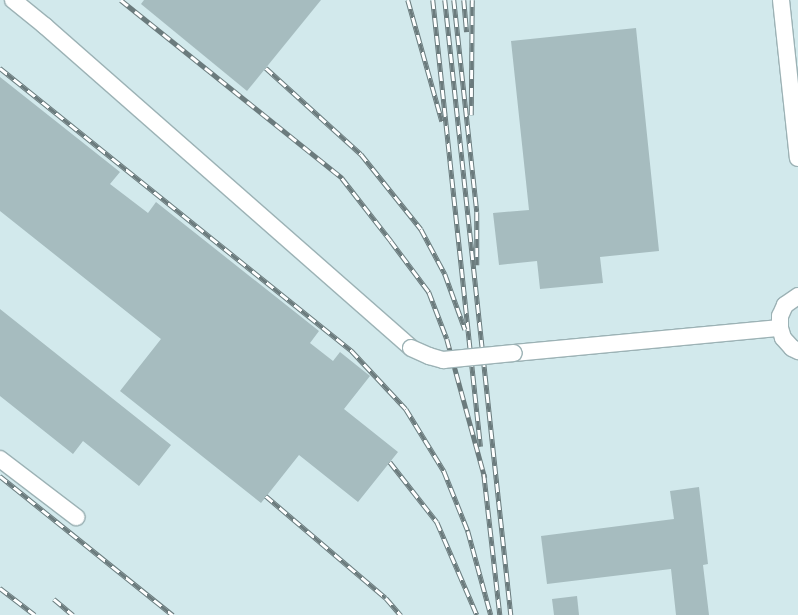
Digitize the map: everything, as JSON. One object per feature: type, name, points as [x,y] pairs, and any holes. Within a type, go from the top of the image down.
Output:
[{"type":"street","points":[[13,0],[45,26],[411,348],[429,356],[443,360],[780,328]]},
{"type":"street","points":[[781,0],[798,158]]},
{"type":"street","points":[[798,296],[785,305],[780,316],[780,328],[783,338],[792,348],[798,351]]},
{"type":"street","points":[[0,459],[76,517]]},
{"type":"building","points":[[144,0],[321,0],[247,91],[141,4]]},
{"type":"building","points":[[636,28],[659,251],[600,257],[603,283],[540,289],[537,261],[499,265],[493,213],[529,210],[511,41]]},
{"type":"building","points":[[0,77],[120,172],[110,184],[148,213],[156,202],[319,331],[310,343],[333,361],[340,352],[370,376],[344,409],[398,452],[358,502],[299,455],[261,503],[120,391],[161,339],[0,211]]},
{"type":"building","points":[[0,309],[171,445],[139,486],[83,441],[73,454],[0,396]]},
{"type":"building","points":[[699,487],[708,564],[703,565],[709,615],[676,615],[671,569],[547,584],[541,536],[674,519],[670,491]]},
{"type":"building","points":[[577,596],[579,615],[554,615],[552,599]]},
{"type":"railway","points":[[121,0],[342,178],[391,241],[429,292],[447,339],[485,478]]},
{"type":"railway","points":[[408,0],[442,121]]},
{"type":"railway","points":[[433,0],[481,446]]},
{"type":"railway","points":[[445,0],[511,615]]},
{"type":"railway","points":[[454,0],[477,212],[477,265]]},
{"type":"railway","points":[[464,0],[467,32]]},
{"type":"railway","points":[[471,115],[472,0]]},
{"type":"railway","points":[[0,68],[352,351],[406,409],[444,471],[468,531],[491,615]]},
{"type":"railway","points":[[266,68],[361,154],[421,229],[445,274],[465,329]]},
{"type":"railway","points":[[390,462],[437,522],[477,615]]},
{"type":"railway","points":[[484,474],[500,615]]},
{"type":"railway","points":[[0,476],[173,615]]},
{"type":"railway","points":[[266,496],[386,598],[401,615]]},
{"type":"railway","points":[[0,588],[35,615]]},
{"type":"railway","points":[[54,599],[73,615]]}]
